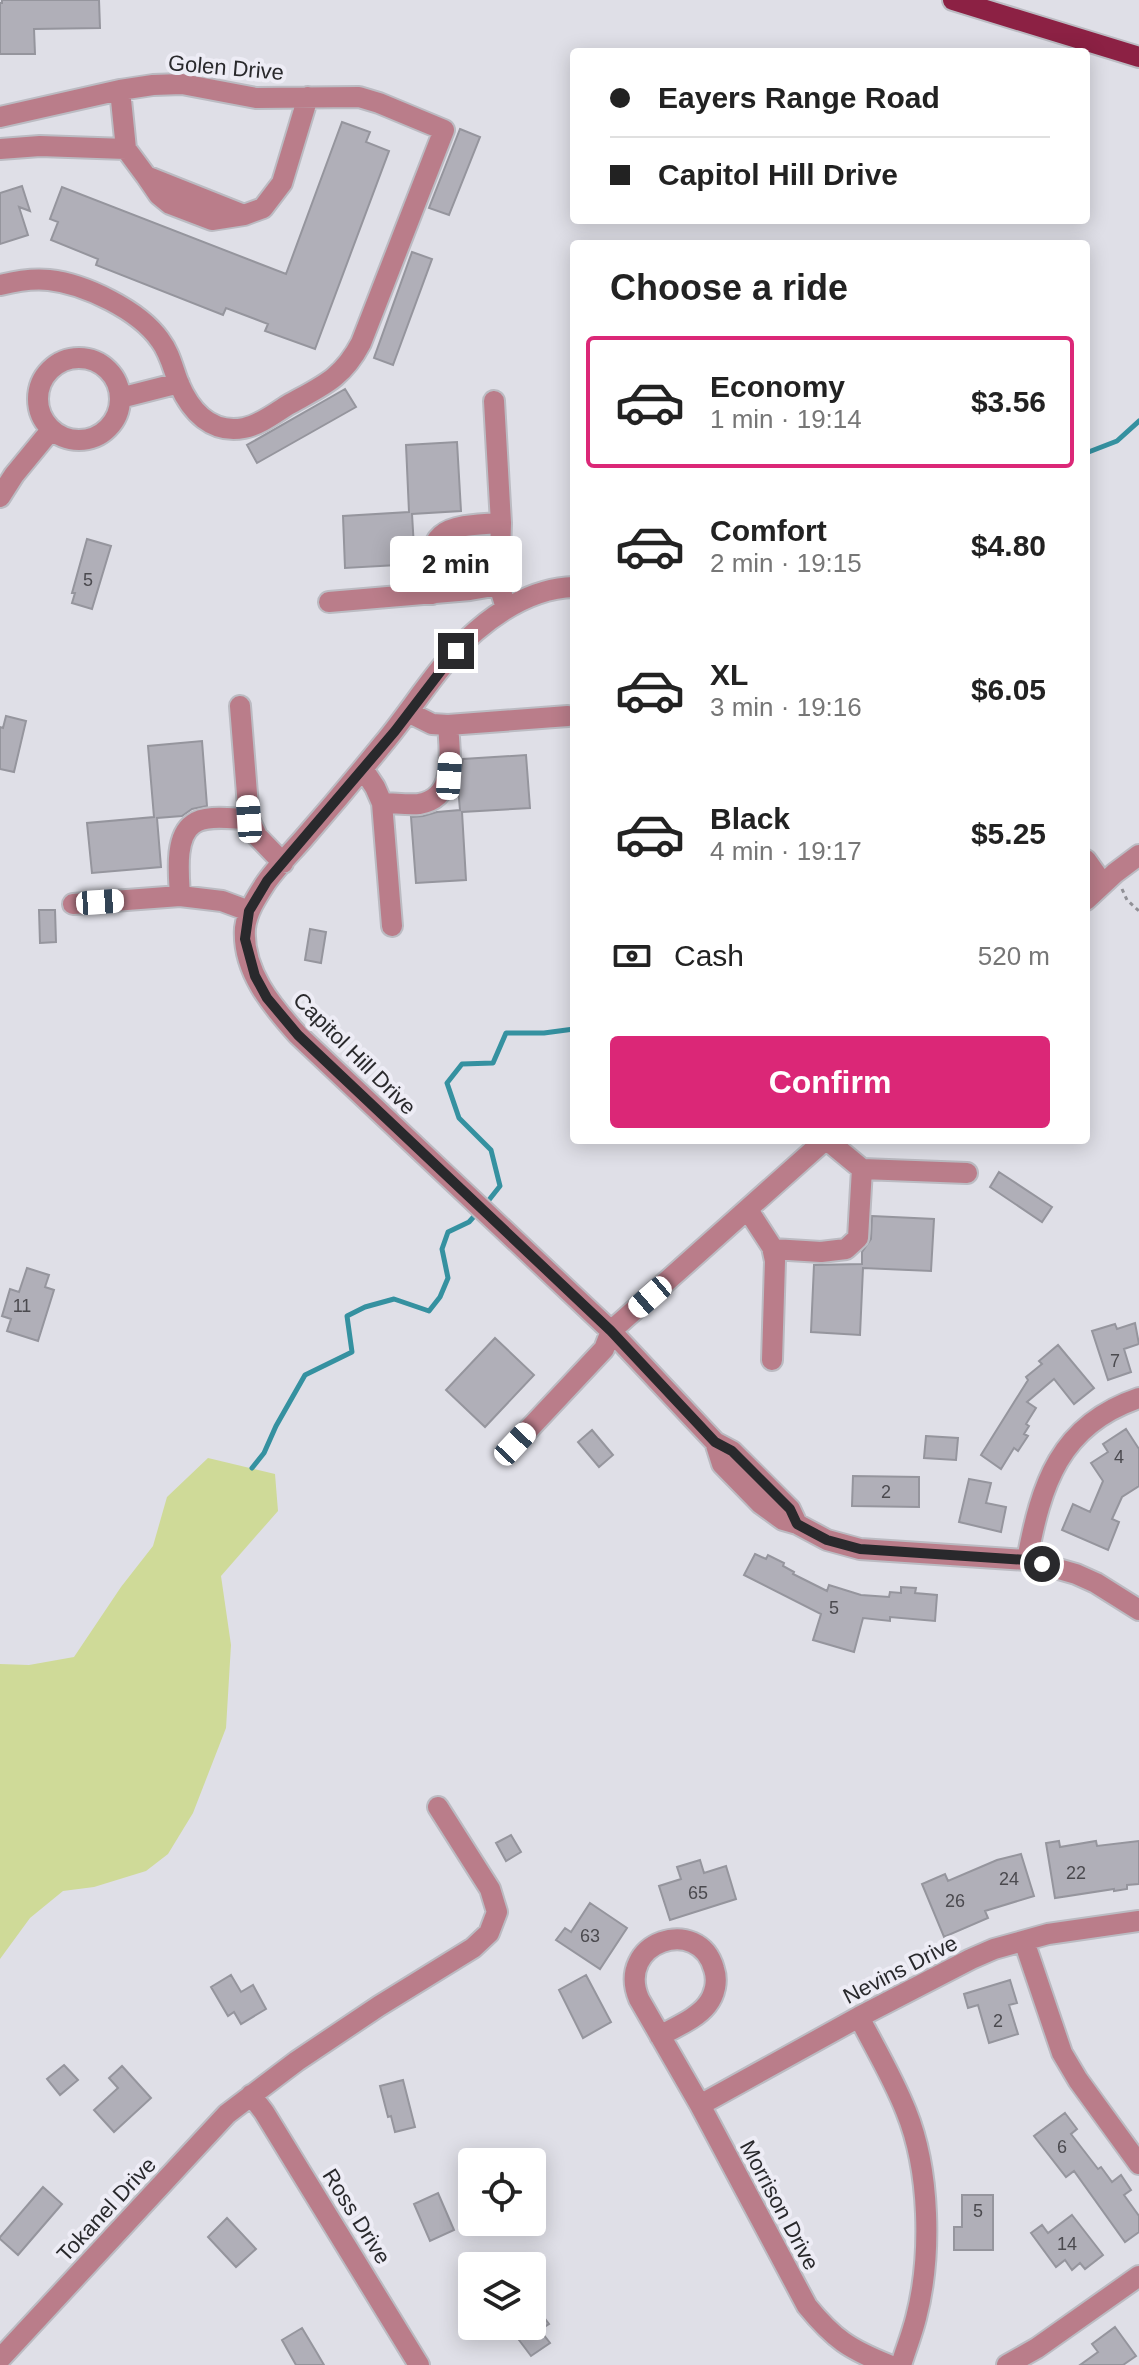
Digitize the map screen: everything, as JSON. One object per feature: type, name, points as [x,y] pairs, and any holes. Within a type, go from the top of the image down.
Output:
[{"type":"main road","points":[[953,0],[1139,57]]},
{"type":"street","name":"Golen Drive","points":[[0,117],[120,90],[182,84],[256,98],[349,97],[369,100],[444,130],[361,343],[344,371],[245,428],[214,425],[200,417],[190,407],[179,383]]},
{"type":"street","points":[[120,90],[126,149],[146,176],[244,215],[263,208],[282,183],[308,97]]},
{"type":"street","points":[[0,149],[40,146],[126,149]]},
{"type":"street","points":[[0,285],[47,280],[66,283],[125,308],[151,328],[171,360],[179,383],[120,398]]},
{"type":"street","points":[[80,357],[97,361],[111,373],[119,389],[116,417],[96,437],[67,439],[51,430],[44,423],[38,406],[39,388],[47,372],[62,361],[80,357]]},
{"type":"street","points":[[494,401],[501,523],[499,585],[506,608]]},
{"type":"street","points":[[0,497],[51,430]]},
{"type":"street","points":[[432,594],[430,556],[440,535],[473,524],[501,523]]},
{"type":"street","points":[[329,602],[499,585]]},
{"type":"street","points":[[73,904],[180,896],[222,901],[249,911],[267,881],[363,769],[456,651],[506,608],[537,593],[570,587]]},
{"type":"street","points":[[240,706],[249,819],[257,836],[283,863]]},
{"type":"street","points":[[408,712],[432,724],[448,725],[568,716]]},
{"type":"street","points":[[382,803],[420,804],[434,799],[444,788],[449,776],[448,725]]},
{"type":"street","points":[[363,769],[382,803],[392,926]]},
{"type":"street","points":[[180,896],[180,849],[186,831],[194,822],[249,819]]},
{"type":"street","points":[[1090,896],[1139,855]]},
{"type":"street","points":[[1090,863],[1109,878]]},
{"type":"street","name":"Capitol Hill Drive","points":[[249,911],[245,939],[255,976],[267,998],[298,1035],[611,1331],[715,1442],[722,1464],[783,1520],[827,1540],[860,1549],[1027,1560],[1076,1574],[1139,1610]]},
{"type":"street","points":[[515,1444],[604,1349],[611,1331],[822,1144]]},
{"type":"street","points":[[831,1144],[862,1169],[967,1173]]},
{"type":"street","points":[[773,1249],[821,1252],[846,1249],[858,1238],[862,1169]]},
{"type":"street","points":[[748,1210],[773,1249],[775,1261],[772,1360]]},
{"type":"street","points":[[1027,1560],[1035,1515],[1056,1461],[1088,1426],[1139,1398]]},
{"type":"street","name":"Tokanel Drive","points":[[0,2359],[227,2114],[379,2006],[473,1948],[489,1933],[497,1912],[490,1889],[438,1807]]},
{"type":"street","name":"Nevins Drive","points":[[700,2105],[971,1959],[1024,1941],[1078,1928],[1139,1921]]},
{"type":"street","name":"Morrison Drive","points":[[660,2036],[699,2013],[714,1992],[716,1975],[710,1958],[690,1941],[672,1939],[655,1944],[641,1956],[635,1973],[636,1991],[660,2036],[700,2105],[807,2306],[838,2341],[889,2365]]},
{"type":"street","points":[[1024,1941],[1062,2053],[1139,2164]]},
{"type":"street","points":[[859,2017],[907,2113],[920,2163],[926,2225],[917,2316],[901,2365]]},
{"type":"street","name":"Ross Drive","points":[[251,2095],[419,2365]]},
{"type":"street","points":[[1007,2365],[1037,2348],[1139,2276]]},
{"type":"path","points":[[1109,878],[1139,911]]},
{"type":"green space","points":[[208,1458],[275,1474],[278,1511],[221,1576],[231,1645],[226,1728],[193,1813],[168,1854],[146,1871],[94,1887],[63,1891],[30,1918],[0,1959],[0,1664],[29,1665],[74,1657],[153,1546],[167,1497]]},
{"type":"building","points":[[2,0],[99,0],[100,28],[34,29],[35,54],[0,54]]},
{"type":"building","points":[[342,122],[370,132],[366,142],[389,151],[315,349],[265,331],[268,324],[226,308],[223,315],[96,265],[98,259],[51,240],[58,222],[50,219],[62,187],[286,274]]},
{"type":"building","points":[[460,129],[480,137],[449,215],[429,208]]},
{"type":"building","points":[[22,186],[30,211],[19,207],[28,235],[0,244],[0,193]]},
{"type":"building","points":[[412,252],[432,259],[393,365],[374,358]]},
{"type":"building","points":[[345,389],[356,407],[257,463],[247,445]]},
{"type":"building","points":[[457,442],[461,511],[412,514],[415,564],[345,568],[343,516],[409,512],[406,445]]},
{"type":"building","points":[[87,539],[111,546],[92,609],[72,603]]},
{"type":"building","points":[[6,716],[26,721],[14,772],[0,769],[0,727],[3,728]]},
{"type":"building","points":[[202,741],[207,806],[192,809],[182,816],[157,818],[161,867],[92,873],[87,823],[154,817],[148,746]]},
{"type":"building","points":[[526,755],[530,808],[462,812],[466,880],[416,883],[411,817],[460,810],[458,787],[463,759]]},
{"type":"building","points":[[39,910],[55,910],[56,942],[40,943]]},
{"type":"building","points":[[310,929],[326,932],[321,963],[305,960]]},
{"type":"building","points":[[999,1172],[1052,1207],[1042,1222],[990,1187]]},
{"type":"building","points":[[872,1216],[934,1219],[931,1271],[863,1268],[860,1335],[811,1332],[814,1265],[862,1264],[862,1252],[871,1239]]},
{"type":"building","points":[[27,1268],[49,1275],[45,1287],[54,1290],[38,1341],[7,1331],[11,1319],[2,1316],[10,1289],[19,1292]]},
{"type":"building","points":[[1135,1323],[1139,1344],[1124,1349],[1131,1372],[1108,1380],[1092,1331],[1115,1324],[1117,1329]]},
{"type":"building","points":[[495,1338],[534,1375],[485,1427],[446,1390]]},
{"type":"building","points":[[1058,1345],[1094,1388],[1074,1404],[1054,1379],[1027,1402],[1036,1408],[1026,1424],[1029,1426],[1024,1434],[1028,1436],[1018,1451],[1014,1448],[1001,1469],[981,1455],[1028,1380],[1026,1377]]},
{"type":"building","points":[[1126,1429],[1139,1449],[1139,1486],[1122,1497],[1112,1519],[1119,1522],[1108,1550],[1062,1530],[1073,1504],[1090,1512],[1103,1481],[1091,1463],[1108,1452],[1103,1444]]},
{"type":"building","points":[[592,1430],[613,1455],[599,1467],[578,1442]]},
{"type":"building","points":[[926,1436],[958,1438],[956,1460],[924,1458]]},
{"type":"building","points":[[853,1476],[919,1477],[919,1507],[852,1506]]},
{"type":"building","points":[[969,1479],[991,1483],[986,1503],[1006,1507],[1001,1532],[959,1522]]},
{"type":"building","points":[[755,1554],[766,1559],[768,1555],[784,1563],[783,1566],[793,1574],[827,1591],[829,1585],[861,1595],[889,1597],[890,1592],[901,1593],[901,1587],[916,1588],[915,1593],[937,1595],[935,1621],[863,1618],[854,1652],[813,1640],[821,1614],[744,1575]]},
{"type":"building","points":[[511,1835],[521,1852],[506,1861],[496,1843]]},
{"type":"building","points":[[1059,1841],[1060,1847],[1096,1841],[1097,1846],[1139,1841],[1139,1884],[1127,1885],[1127,1889],[1055,1898],[1046,1843]]},
{"type":"building","points":[[1021,1854],[1034,1896],[985,1911],[988,1918],[944,1937],[922,1884],[945,1874],[948,1881],[997,1860]]},
{"type":"building","points":[[700,1860],[704,1873],[726,1866],[736,1899],[670,1920],[659,1886],[681,1879],[677,1867]]},
{"type":"building","points":[[590,1903],[627,1928],[600,1969],[556,1940],[565,1928],[571,1932]]},
{"type":"building","points":[[231,1975],[241,1992],[253,1985],[266,2009],[241,2024],[234,2012],[228,2016],[211,1987]]},
{"type":"building","points":[[586,1975],[611,2022],[583,2038],[559,1990]]},
{"type":"building","points":[[1010,1980],[1017,2003],[1009,2005],[1018,2034],[989,2043],[978,2005],[968,2008],[964,1994]]},
{"type":"building","points":[[64,2065],[78,2080],[60,2095],[47,2079]]},
{"type":"building","points":[[122,2066],[151,2098],[114,2132],[94,2110],[118,2088],[109,2078]]},
{"type":"building","points":[[403,2080],[415,2127],[395,2132],[380,2086]]},
{"type":"building","points":[[1065,2113],[1077,2129],[1071,2134],[1098,2169],[1101,2167],[1112,2182],[1121,2175],[1131,2190],[1124,2195],[1139,2216],[1139,2232],[1125,2242],[1074,2171],[1066,2177],[1034,2136]]},
{"type":"building","points":[[43,2187],[62,2204],[18,2255],[0,2237]]},
{"type":"building","points":[[438,2193],[454,2230],[430,2241],[414,2204]]},
{"type":"building","points":[[962,2195],[993,2195],[993,2250],[954,2250],[954,2227],[962,2227]]},
{"type":"building","points":[[1072,2215],[1103,2255],[1085,2269],[1080,2263],[1072,2270],[1065,2260],[1056,2267],[1031,2233],[1042,2225],[1048,2233]]},
{"type":"building","points":[[227,2218],[256,2249],[236,2267],[208,2237]]},
{"type":"building","points":[[1115,2327],[1136,2356],[1123,2365],[1080,2365],[1098,2352],[1092,2344]]},
{"type":"building","points":[[302,2328],[324,2365],[296,2365],[282,2340]]},
{"type":"building","points":[[546,2338],[550,2343],[531,2356],[519,2340]]},
{"type":"waterway","points":[[1090,451],[1117,441],[1139,421]]},
{"type":"waterway","points":[[485,1205],[500,1186],[491,1150],[459,1118],[447,1083],[462,1064],[493,1063],[506,1033],[570,1030]]},
{"type":"waterway","points":[[252,1468],[264,1453],[305,1375],[352,1352],[347,1316],[394,1299],[429,1311],[440,1297],[448,1278],[442,1249],[448,1232],[469,1222],[478,1212]]},
{"type":"route","points":[[456,651],[395,731],[267,881],[249,911],[245,939],[255,976],[267,998],[298,1035],[611,1331],[715,1442],[732,1451],[790,1509],[797,1524],[827,1540],[860,1549],[1027,1560],[1042,1564]]}]
